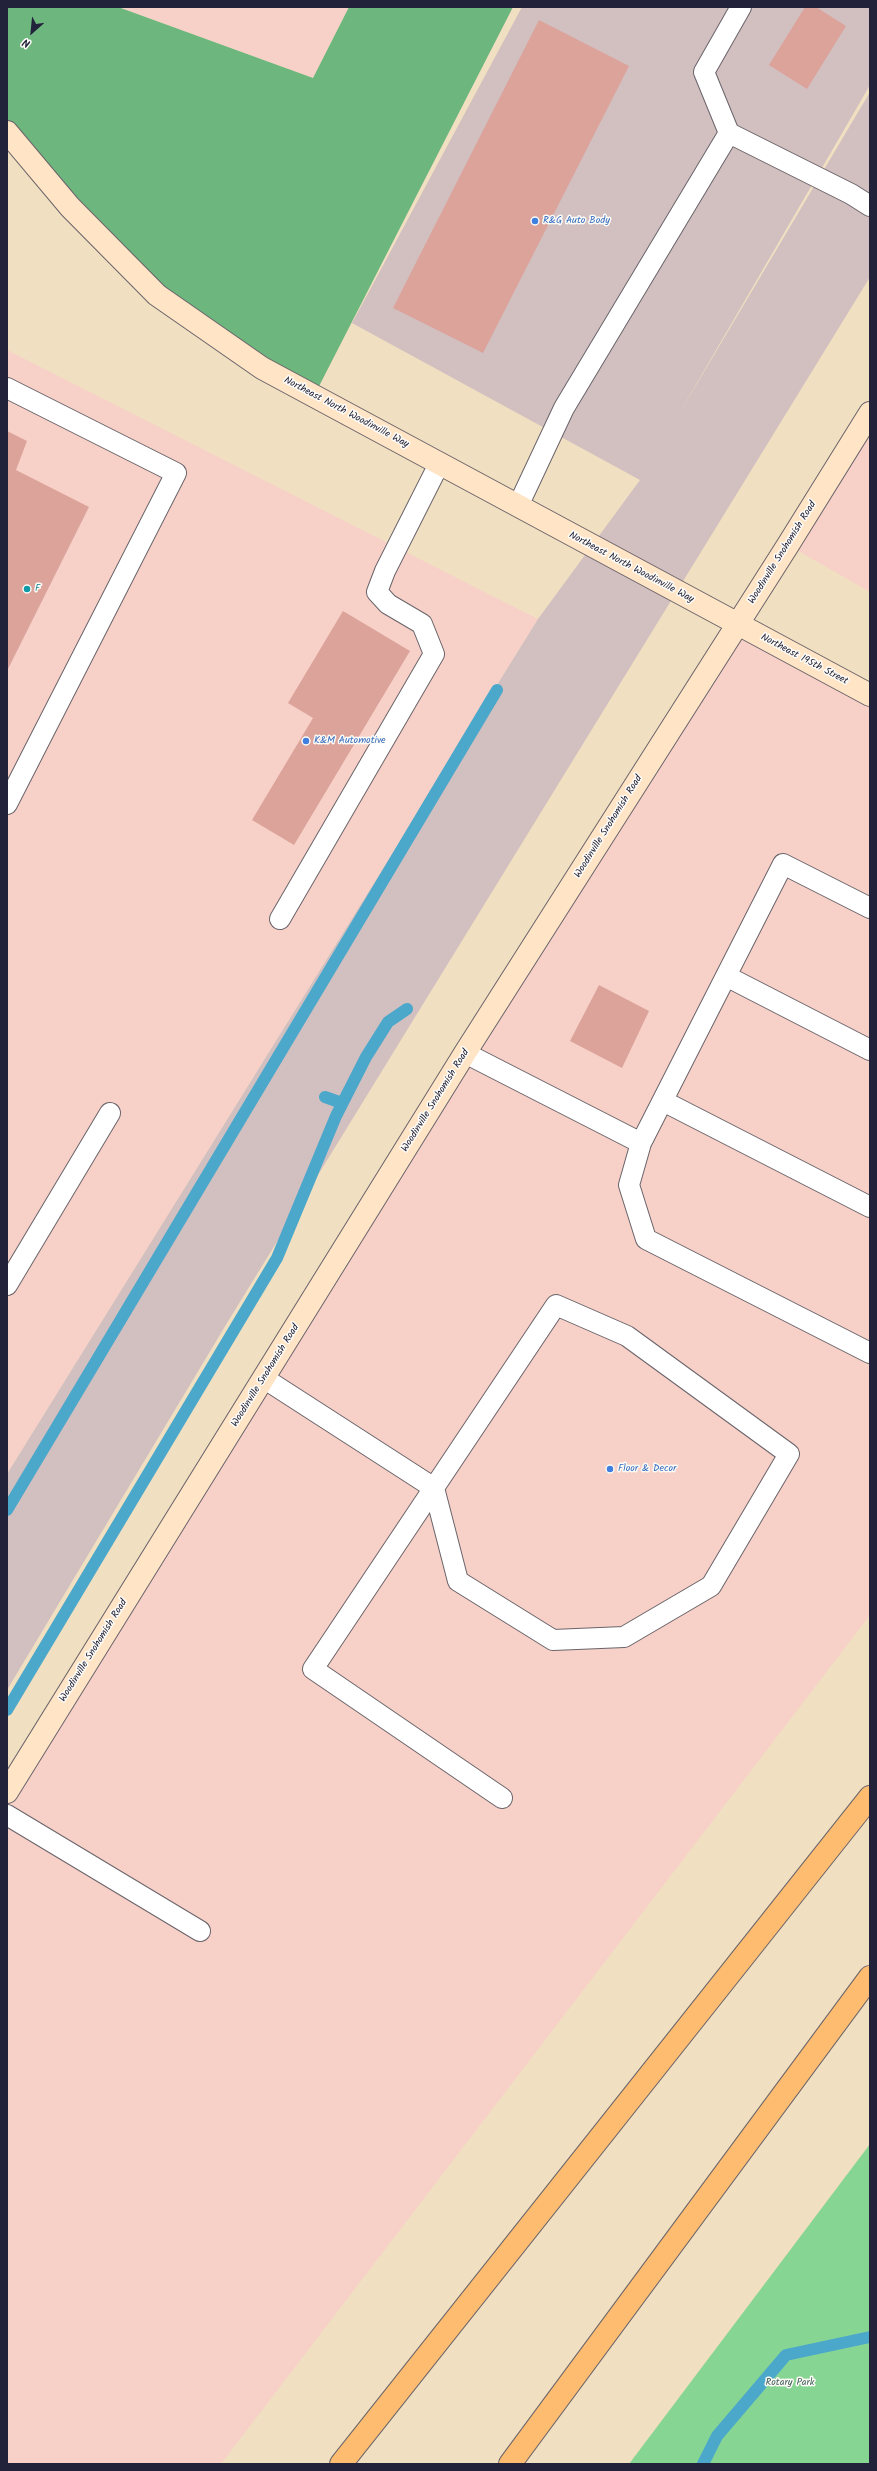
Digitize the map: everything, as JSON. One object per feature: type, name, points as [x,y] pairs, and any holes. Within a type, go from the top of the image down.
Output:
[{"type":"highway","points":[[341,2464],[870,1797]]},
{"type":"highway","points":[[510,2464],[870,1976]]},
{"type":"main road","name":"Northeast North Woodinville Way","points":[[7,132],[70,207],[157,295],[262,368],[737,624]]},
{"type":"main road","name":"Woodinville Snohomish Road","points":[[7,1792],[265,1379],[465,1054],[870,413]]},
{"type":"main road","name":"Northeast 195th Street","points":[[737,624],[870,695]]},
{"type":"lane","points":[[741,7],[704,72],[729,133],[821,179],[870,206]]},
{"type":"lane","points":[[518,506],[564,408],[729,133]]},
{"type":"lane","points":[[7,388],[176,473],[7,804]]},
{"type":"lane","points":[[280,919],[434,654],[422,624],[388,604],[377,592],[384,571],[439,464]]},
{"type":"lane","points":[[870,908],[783,864],[641,1143],[629,1185],[646,1239],[870,1353]]},
{"type":"lane","points":[[726,976],[870,1050]]},
{"type":"lane","points":[[465,1054],[641,1143]]},
{"type":"lane","points":[[662,1101],[870,1207]]},
{"type":"lane","points":[[7,1285],[110,1113]]},
{"type":"lane","points":[[265,1379],[434,1488],[458,1581],[553,1640],[624,1637],[711,1586],[789,1454],[627,1336],[556,1305],[434,1488],[313,1669],[502,1798]]},
{"type":"lane","points":[[7,1815],[200,1931]]},
{"type":"shaded area","points":[[118,7],[349,7],[313,78]]},
{"type":"shaded area","points":[[522,7],[870,7],[870,85],[676,419],[870,92],[870,277],[227,1323],[7,1690],[7,1474],[538,619],[640,480],[352,323]]},
{"type":"shaded area","points":[[7,350],[538,619],[7,1474]]},
{"type":"shaded area","points":[[870,410],[870,592],[788,545]]},
{"type":"shaded area","points":[[737,625],[870,693],[870,1615],[221,2464],[7,2464],[7,1792]]},
{"type":"green space","points":[[7,7],[118,7],[313,78],[349,7],[513,7],[314,396],[157,295],[7,132]]},
{"type":"green space","name":"Rotary Park","points":[[870,2144],[870,2464],[629,2464]]},
{"type":"building","points":[[805,7],[816,7],[846,26],[807,89],[769,65]]},
{"type":"building","points":[[539,20],[629,66],[483,353],[393,308]]},
{"type":"building","name":"F","points":[[7,431],[27,441],[16,470],[89,507],[7,671]]},
{"type":"building","points":[[343,611],[410,651],[294,845],[252,820],[313,718],[288,703]]},
{"type":"building","points":[[599,985],[649,1011],[622,1068],[570,1041]]},
{"type":"waterway","points":[[7,1510],[497,690]]},
{"type":"waterway","points":[[7,1710],[277,1258],[336,1116],[366,1057],[388,1022],[407,1009]]},
{"type":"waterway","points":[[325,1097],[342,1103]]},
{"type":"waterway","points":[[703,2464],[717,2436],[786,2355],[870,2337]]},
{"type":"place","name":"R&G Auto Body","points":[[535,221]]},
{"type":"place","name":"F","points":[[27,589]]},
{"type":"place","name":"K&M Automotive","points":[[306,741]]},
{"type":"place","name":"Floor & Decor","points":[[610,1469]]}]
